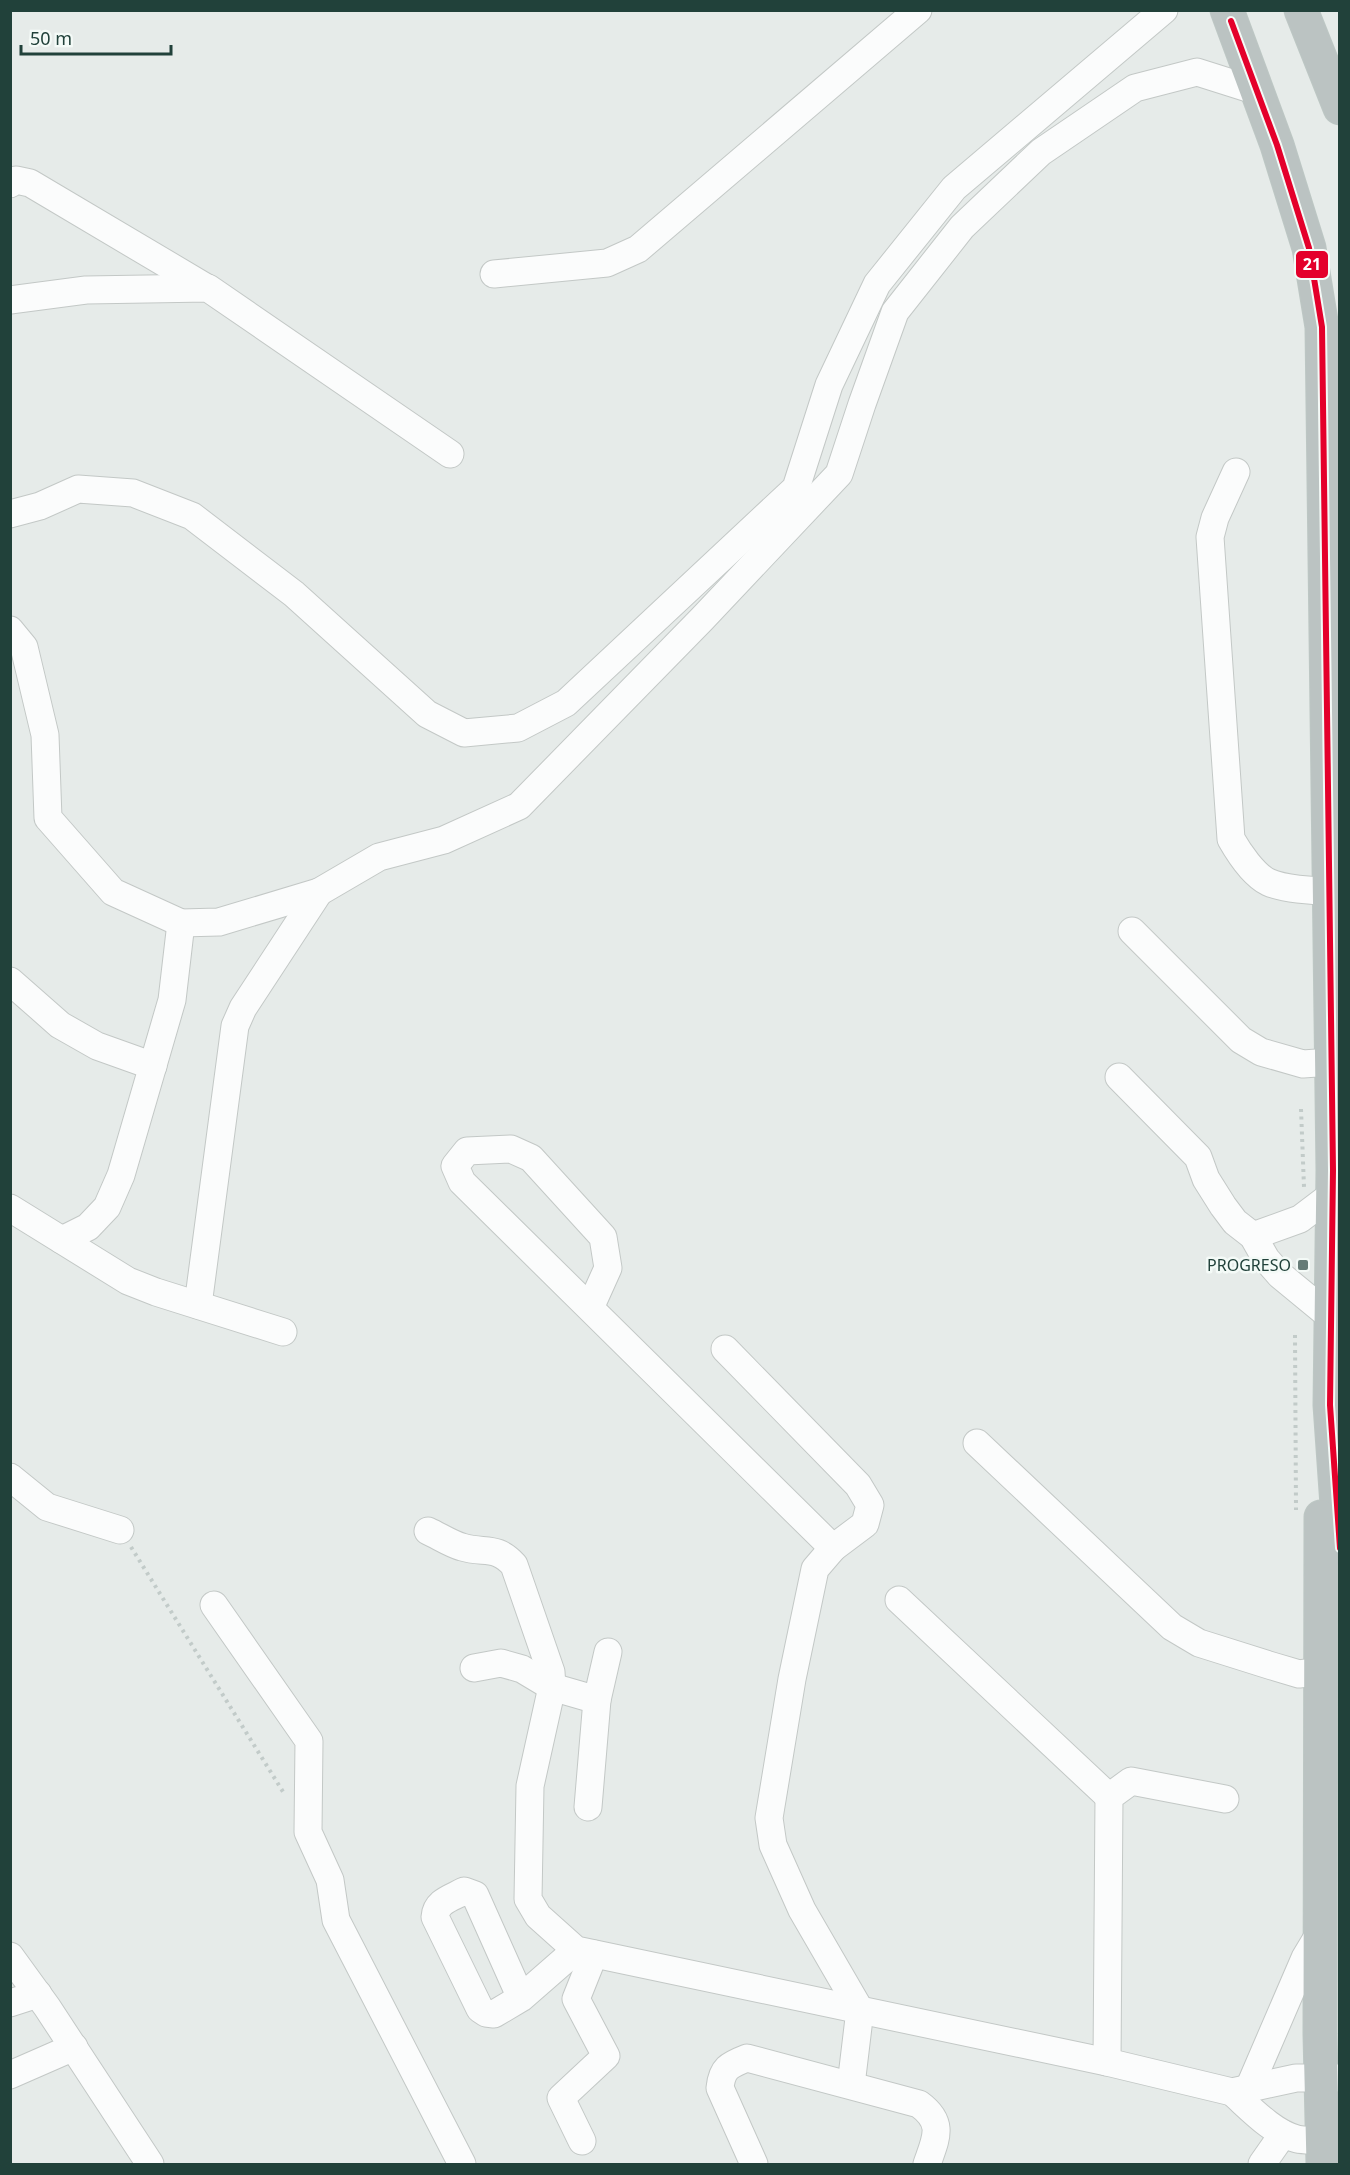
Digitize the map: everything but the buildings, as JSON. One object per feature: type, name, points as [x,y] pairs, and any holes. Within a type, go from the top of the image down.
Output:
[{"type":"highway","points":[[1227,10],[1277,145],[1309,248],[1322,327],[1331,1062],[1318,1194],[1331,1317],[1330,1405],[1340,1548]]},
{"type":"highway","points":[[1301,10],[1340,108]]},
{"type":"highway","points":[[1328,2147],[1330,2061],[1320,1933],[1321,1488],[1330,1405]]},
{"type":"street","points":[[494,274],[607,263],[638,249],[918,10]]},
{"type":"street","points":[[10,513],[40,506],[78,489],[133,493],[192,516],[294,594],[427,714],[464,733],[518,728],[566,703],[796,488],[830,385],[877,284],[954,188],[1164,10]]},
{"type":"street","points":[[10,630],[24,647],[45,735],[48,818],[113,892],[181,923],[219,922],[319,892],[379,857],[444,840],[519,806],[702,619],[839,474],[874,369],[896,312],[962,227],[1041,152],[1135,88],[1197,72],[1257,91]]},
{"type":"street","points":[[10,184],[16,180],[30,183],[207,288],[450,454]]},
{"type":"street","points":[[954,188],[980,210]]},
{"type":"street","points":[[10,300],[86,291],[207,288]]},
{"type":"street","points":[[844,355],[874,369]]},
{"type":"street","points":[[812,440],[846,453]]},
{"type":"street","points":[[1236,472],[1215,518],[1210,537],[1231,839],[1241,857],[1268,882],[1307,891],[1329,891]]},
{"type":"street","points":[[678,598],[702,619]]},
{"type":"street","points":[[198,1305],[235,1026],[243,1008],[319,892]]},
{"type":"street","points":[[62,1240],[88,1227],[107,1207],[121,1176],[172,1000],[181,923]]},
{"type":"street","points":[[1132,931],[1241,1040],[1261,1052],[1303,1064],[1331,1062]]},
{"type":"street","points":[[10,981],[60,1025],[97,1046],[153,1066]]},
{"type":"street","points":[[1119,1077],[1198,1157],[1206,1179],[1223,1206],[1235,1222],[1253,1236],[1266,1258],[1280,1275],[1331,1317]]},
{"type":"street","points":[[590,1308],[608,1268],[603,1237],[531,1158],[511,1149],[467,1151],[455,1166],[462,1182],[833,1548]]},
{"type":"street","points":[[1253,1236],[1300,1219],[1318,1194]]},
{"type":"street","points":[[10,1208],[128,1281],[283,1332]]},
{"type":"street","points":[[725,1349],[858,1485],[870,1505],[865,1524],[833,1548],[815,1569],[792,1679],[769,1818],[773,1845],[802,1910],[860,2010],[850,2085]]},
{"type":"street","points":[[977,1443],[1172,1627],[1199,1642],[1299,1674],[1322,1671]]},
{"type":"street","points":[[10,1477],[47,1507],[120,1530]]},
{"type":"street","points":[[428,1531],[462,1547],[493,1550],[506,1556],[514,1565],[551,1672],[552,1687],[530,1786],[528,1899],[538,1916],[585,1952],[1241,2090],[1289,2079],[1330,2061]]},
{"type":"street","points":[[899,1600],[1109,1797],[1107,2062]]},
{"type":"street","points":[[214,1605],[309,1741],[308,1832],[330,1880],[336,1920],[462,2164]]},
{"type":"street","points":[[588,1807],[597,1700],[608,1652]]},
{"type":"street","points":[[474,1668],[501,1663],[522,1669],[552,1687],[597,1700]]},
{"type":"street","points":[[1109,1797],[1131,1780],[1225,1799]]},
{"type":"street","points":[[1241,2090],[1320,1933]]},
{"type":"street","points":[[521,1998],[585,1952]]},
{"type":"street","points":[[582,2141],[561,2098],[606,2056],[576,1999],[585,1952]]},
{"type":"street","points":[[10,1956],[74,2047],[150,2164]]},
{"type":"street","points":[[10,2002],[38,1994]]},
{"type":"street","points":[[10,2074],[74,2047]]},
{"type":"street","points":[[754,2164],[720,2088],[721,2075],[732,2064],[747,2058],[919,2104],[930,2113],[935,2124],[936,2136],[927,2164]]},
{"type":"street","points":[[1241,2090],[1283,2134],[1328,2147]]},
{"type":"street","points":[[1262,2164],[1283,2134]]},
{"type":"path","points":[[1301,1109],[1318,1194]]},
{"type":"path","points":[[1295,1335],[1296,1517]]},
{"type":"path","points":[[120,1530],[308,1832]]},
{"type":"transit line","name":"21","points":[[1231,21],[1277,145],[1309,248],[1322,327],[1333,1170],[1330,1405],[1340,1548]]},
{"type":"place","name":"PROGRESO","points":[[1303,1265]]}]
